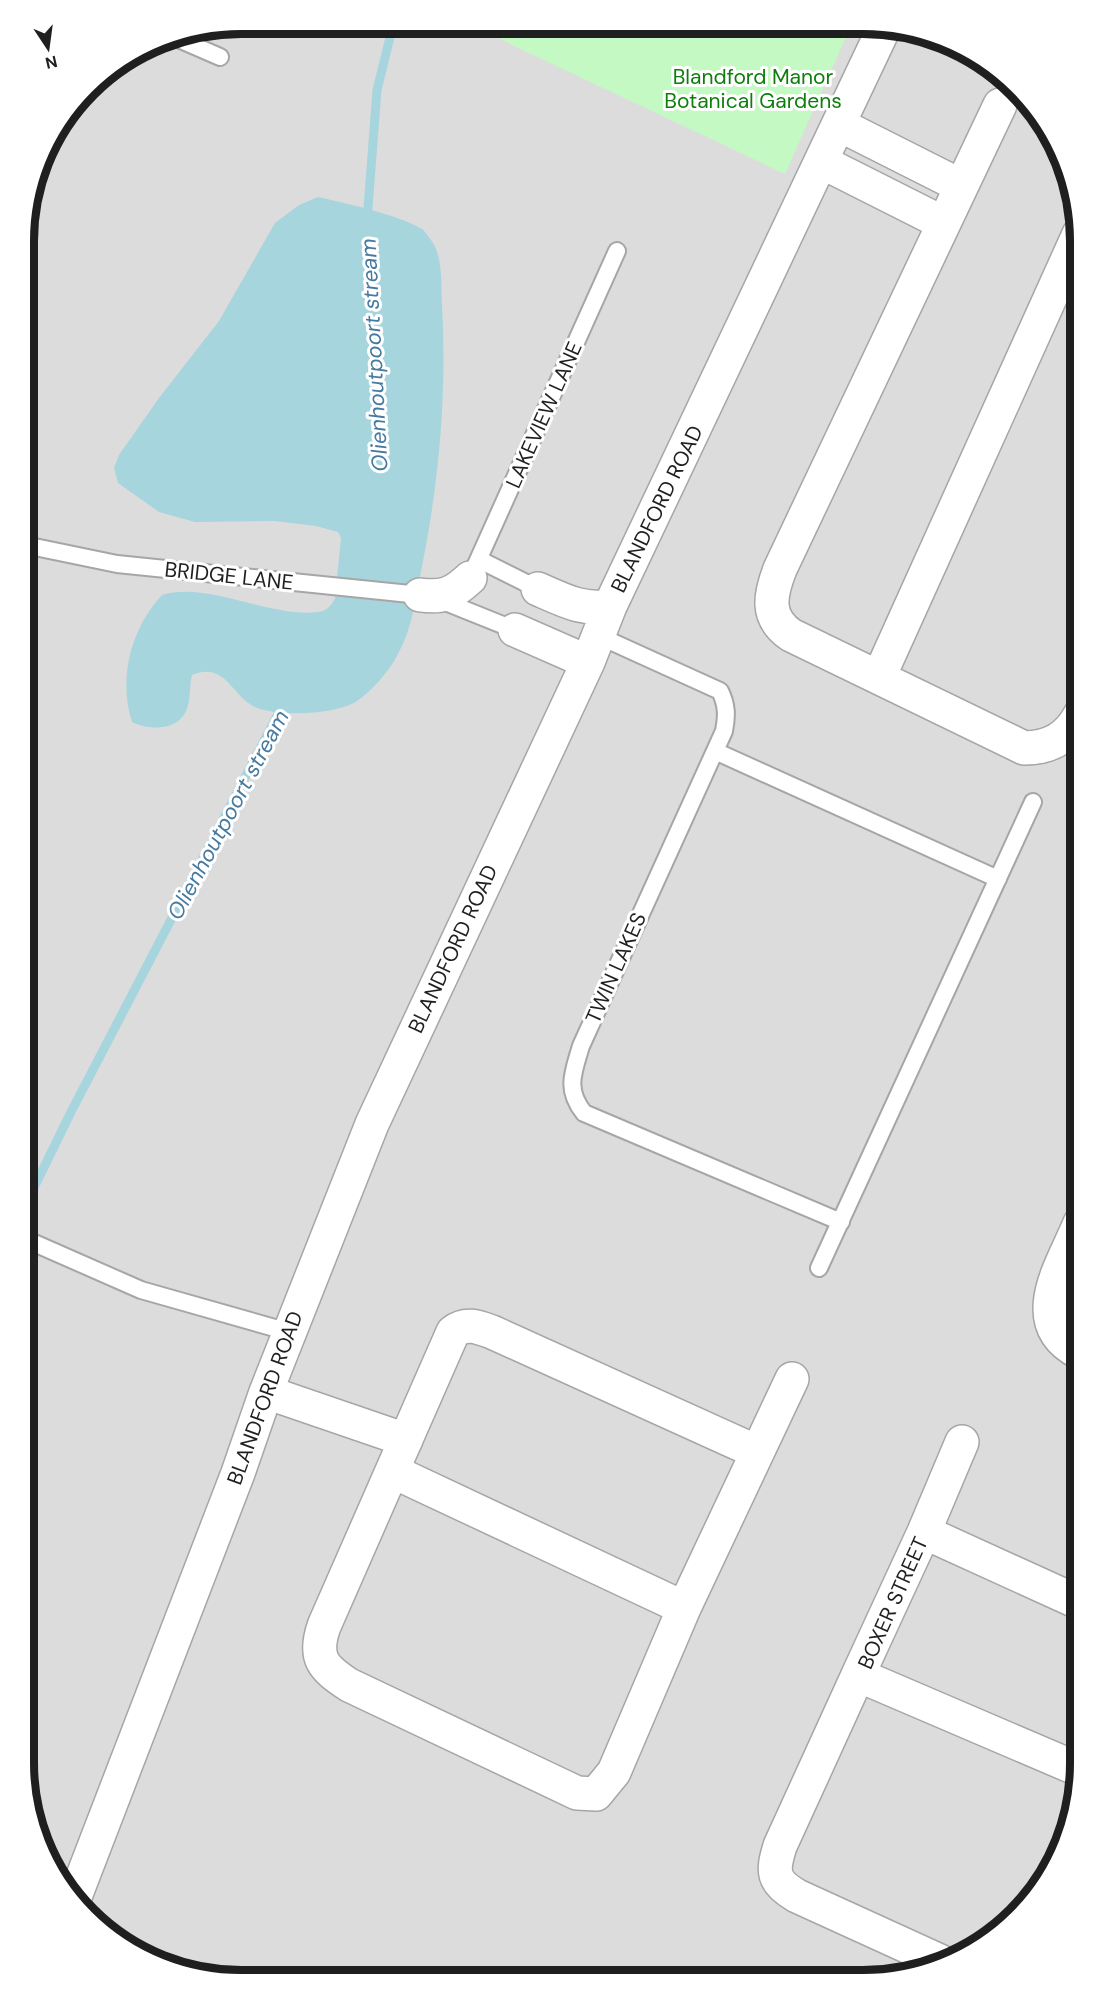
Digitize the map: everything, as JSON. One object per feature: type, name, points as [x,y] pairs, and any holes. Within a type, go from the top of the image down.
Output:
[{"type":"street","name":"BLANDFORD ROAD","points":[[78,1890],[238,1473],[289,1332],[372,1124],[881,36]]},
{"type":"street","points":[[1000,105],[771,592],[770,605],[782,629],[1024,747],[1035,748],[1060,740],[1070,730]]},
{"type":"street","points":[[840,125],[961,186]]},
{"type":"street","points":[[822,162],[943,223]]},
{"type":"street","points":[[879,677],[1070,254]]},
{"type":"street","name":"BRIDGE LANE","points":[[427,596],[455,592],[475,569]]},
{"type":"street","points":[[537,588],[578,606],[594,609],[599,635]]},
{"type":"street","name":"BRIDGE LANE","points":[[515,630],[599,635]]},
{"type":"street","points":[[1069,1248],[1053,1287],[1048,1307],[1057,1331],[1069,1343]]},
{"type":"street","points":[[757,1452],[492,1332],[468,1326],[453,1332],[324,1626],[318,1650],[322,1661],[334,1675],[349,1685],[567,1788],[590,1795],[602,1790],[608,1782],[684,1608],[792,1379]]},
{"type":"street","points":[[266,1392],[406,1440]]},
{"type":"street","name":"BOXER STREET","points":[[962,1442],[924,1532],[858,1675],[1069,1765]]},
{"type":"street","points":[[392,1471],[684,1608]]},
{"type":"street","points":[[924,1532],[1069,1598]]},
{"type":"street","points":[[858,1675],[780,1846],[774,1866],[775,1874],[786,1889],[797,1896],[933,1958]]},
{"type":"lane","points":[[185,43],[220,57]]},
{"type":"lane","name":"LAKEVIEW LANE","points":[[475,569],[617,251]]},
{"type":"lane","name":"BRIDGE LANE","points":[[34,547],[117,564],[427,596],[515,630]]},
{"type":"lane","points":[[475,569],[537,588]]},
{"type":"lane","name":"TWIN LAKES","points":[[599,635],[720,691],[726,701],[726,718],[724,731],[581,1046],[572,1077],[575,1102],[584,1113],[840,1222]]},
{"type":"lane","points":[[715,751],[998,879]]},
{"type":"lane","points":[[819,1268],[1033,802]]},
{"type":"lane","points":[[34,1243],[114,1281],[289,1332]]},
{"type":"shaded area","points":[[242,34],[862,34],[903,38],[929,45],[954,56],[978,69],[999,86],[1035,126],[1059,175],[1066,201],[1070,242],[1069,1777],[1066,1804],[1059,1830],[1042,1867],[1027,1890],[989,1928],[966,1943],[929,1960],[890,1969],[862,1970],[214,1969],[175,1960],[150,1949],[126,1936],[105,1919],[69,1879],[45,1830],[36,1791],[34,1764],[34,242],[36,214],[45,175],[62,138],[86,105],[105,86],[126,69],[150,56],[175,45],[214,36]]},
{"type":"green space","name":"Blandford Manor Botanical Gardens","points":[[493,34],[847,34],[785,174]]},
{"type":"water","points":[[318,197],[372,210],[422,229],[433,243],[438,257],[441,273],[443,339],[440,439],[433,505],[407,634],[395,660],[380,680],[363,697],[347,706],[306,713],[265,710],[247,702],[221,676],[203,672],[192,675],[188,705],[181,719],[161,727],[138,725],[132,722],[126,689],[130,655],[142,623],[162,595],[180,592],[199,593],[299,612],[324,610],[335,598],[341,538],[338,532],[316,526],[274,521],[195,522],[159,512],[118,483],[114,468],[119,455],[159,398],[219,321],[275,223],[299,205]]},
{"type":"waterway","name":"Olienhoutpoort stream","points":[[367,221],[377,90],[391,34]]},
{"type":"waterway","name":"Olienhoutpoort stream","points":[[34,1188],[279,712],[287,703]]}]
